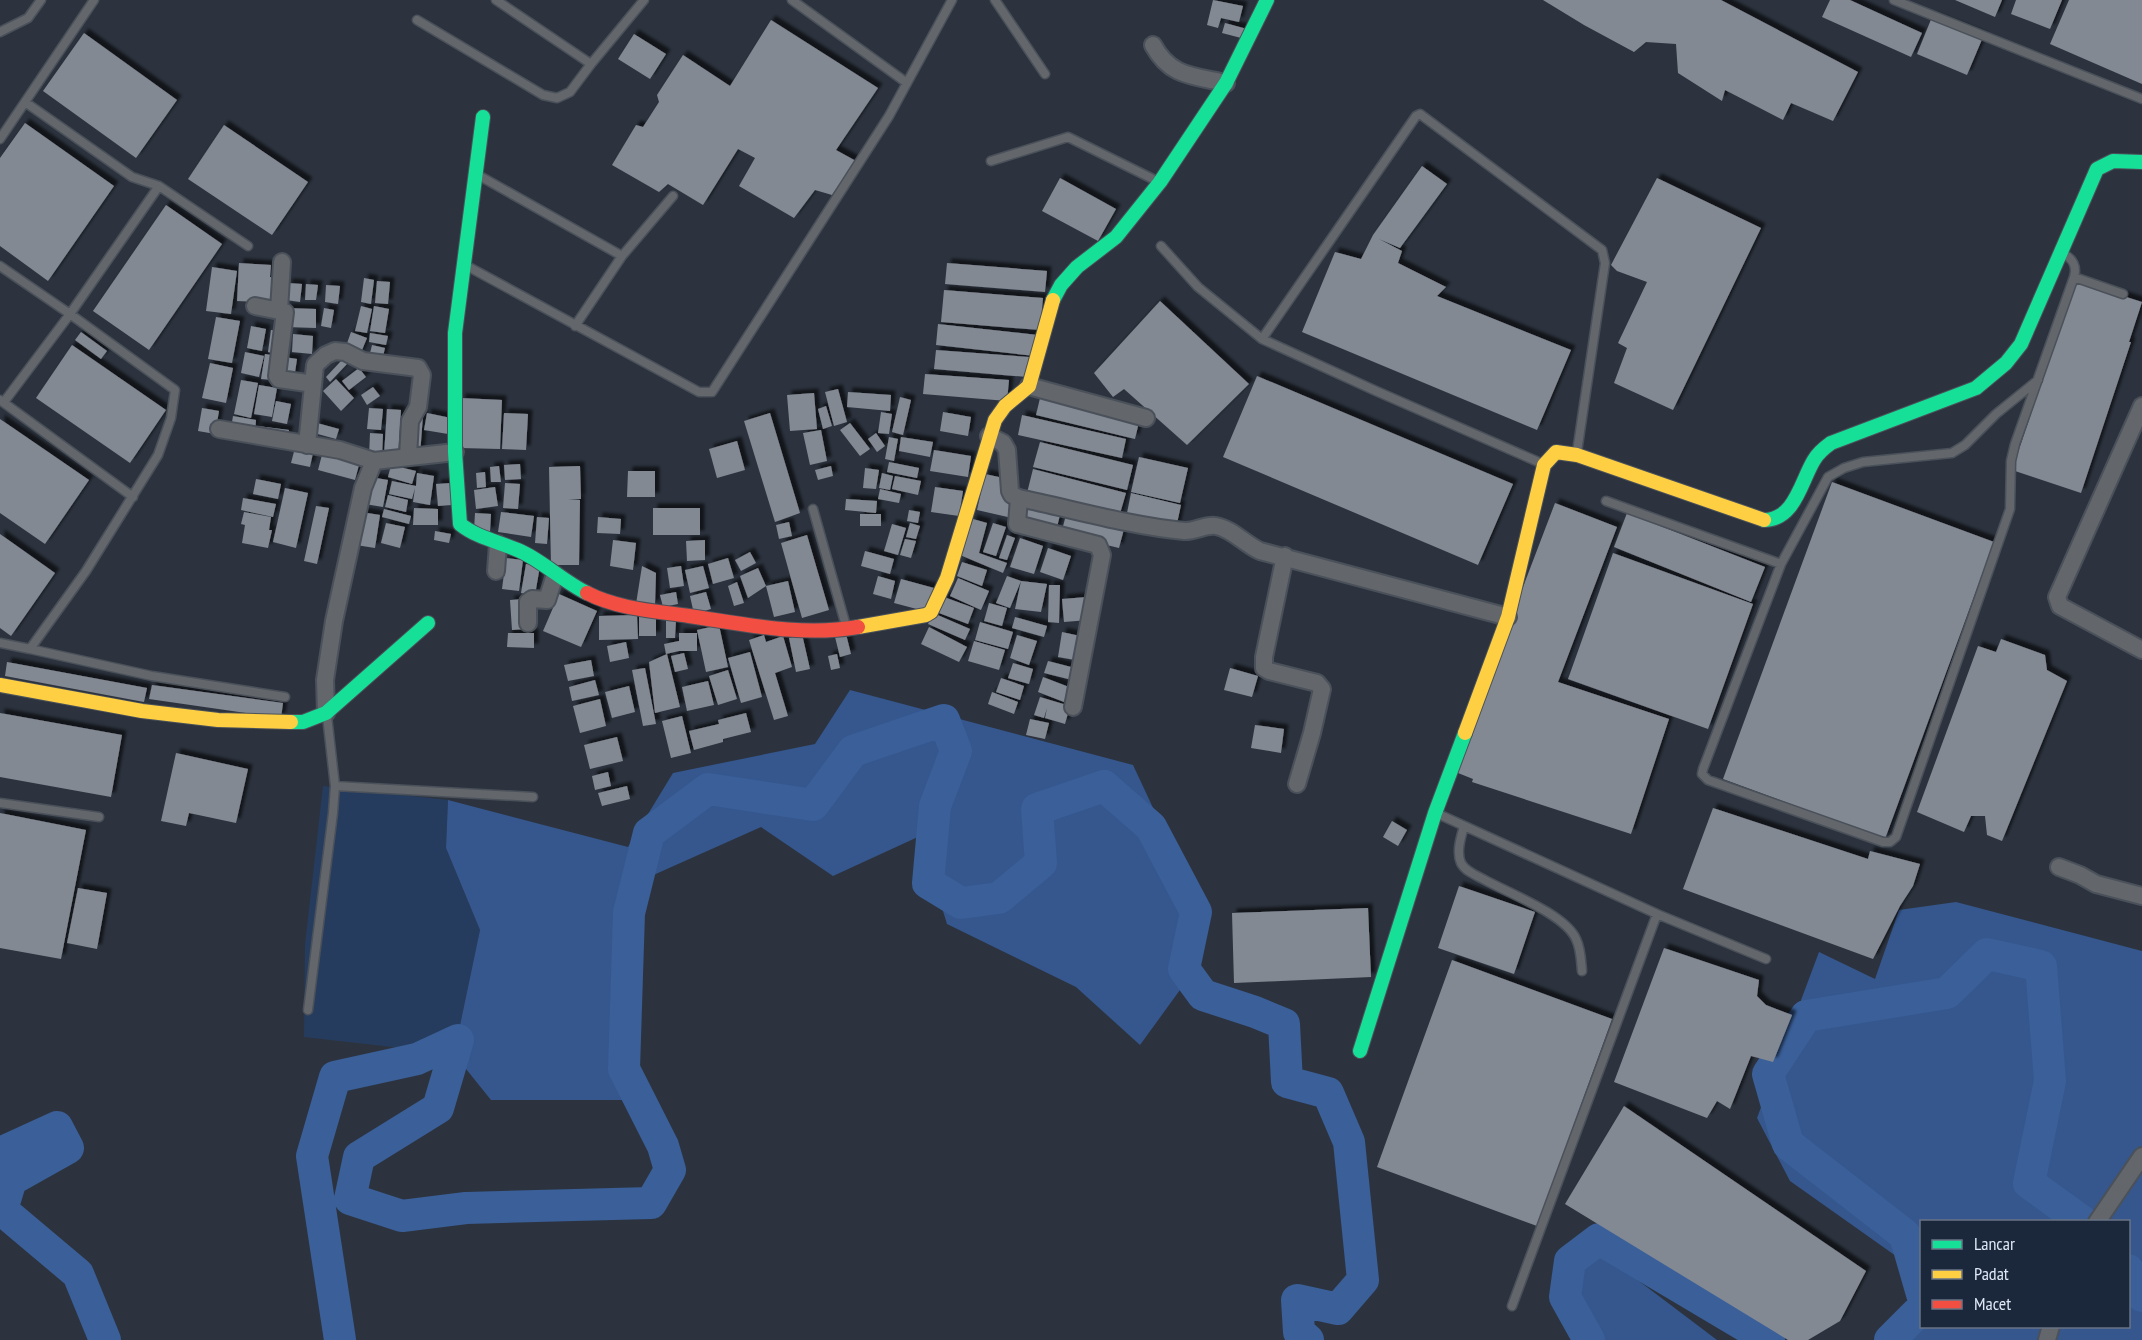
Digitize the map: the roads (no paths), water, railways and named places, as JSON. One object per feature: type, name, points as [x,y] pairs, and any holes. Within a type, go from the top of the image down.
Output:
[{"type":"street","points":[[483,117],[455,333],[455,452],[460,524],[498,544],[521,551],[540,562],[555,575],[598,599],[625,607],[783,630],[847,629],[926,615],[931,612],[947,578],[989,436],[999,412],[1029,386],[1054,298],[1061,285],[1077,267],[1116,237],[1160,182],[1226,83],[1267,0]]},
{"type":"street","points":[[1153,45],[1164,63],[1174,69],[1226,83]]},
{"type":"street","points":[[1360,1051],[1435,813],[1508,617],[1544,465],[1556,452],[1576,455],[1755,518],[1770,520],[1785,512],[1794,500],[1814,459],[1831,443],[1976,388],[2009,361],[2021,344],[2097,169],[2105,162],[2117,160],[2142,162]]},
{"type":"street","points":[[279,310],[282,262]]},
{"type":"street","points":[[255,306],[284,311],[286,315],[277,376],[279,379],[313,386]]},
{"type":"street","points":[[307,445],[315,365],[326,355],[335,351],[345,352],[363,361],[418,368],[422,375],[418,407],[410,422],[408,457]]},
{"type":"street","points":[[1029,386],[1146,418]]},
{"type":"street","points":[[2142,406],[2057,597],[2060,606],[2142,650]]},
{"type":"street","points":[[219,429],[340,450],[374,461],[455,452]]},
{"type":"street","points":[[989,436],[1003,443],[1008,450],[1010,491],[1012,495],[1019,498],[1185,531],[1216,526],[1260,551],[1508,617]]},
{"type":"street","points":[[326,713],[325,680],[334,621],[363,488],[374,461]]},
{"type":"street","points":[[1019,498],[1017,524],[1098,545],[1102,555],[1073,707]]},
{"type":"street","points":[[496,571],[498,544]]},
{"type":"street","points":[[1285,556],[1264,657],[1264,668],[1317,683],[1322,689],[1297,784]]},
{"type":"street","points":[[528,623],[528,602],[532,599],[547,600],[555,575]]},
{"type":"street","points":[[0,685],[142,711],[218,720],[303,722],[326,713],[428,623]]},
{"type":"street","points":[[2059,867],[2096,884],[2142,896]]},
{"type":"street","points":[[2099,1218],[2142,1156]]},
{"type":"lane","points":[[0,32],[28,18],[41,0]]},
{"type":"lane","points":[[0,139],[94,0]]},
{"type":"lane","points":[[496,0],[591,64]]},
{"type":"lane","points":[[417,20],[543,95],[557,98],[570,92],[644,0]]},
{"type":"lane","points":[[464,264],[699,392],[712,392],[889,116],[952,0]]},
{"type":"lane","points":[[995,0],[1045,74]]},
{"type":"lane","points":[[1894,0],[2142,99]]},
{"type":"lane","points":[[797,2],[907,83]]},
{"type":"lane","points":[[25,102],[132,177],[159,186],[248,246]]},
{"type":"lane","points":[[1262,339],[1409,126],[1420,114],[1602,250],[1605,263],[1576,455]]},
{"type":"lane","points":[[991,161],[1068,137],[1160,182]]},
{"type":"lane","points":[[476,174],[622,256]]},
{"type":"lane","points":[[133,497],[2,401],[70,314],[159,186]]},
{"type":"lane","points":[[575,326],[622,256],[673,196]]},
{"type":"lane","points":[[1161,246],[1198,287],[1262,339],[1376,392],[1544,465]]},
{"type":"lane","points":[[2038,380],[1996,414],[1965,445],[1952,453],[1863,462],[1844,468],[1828,477],[1781,564],[1702,774],[1708,780],[1883,842],[1890,842],[1896,837],[2010,509],[2011,461],[2076,270],[2074,262],[2068,256],[2060,253]]},
{"type":"lane","points":[[0,266],[175,390],[171,418],[158,456],[86,571],[30,649]]},
{"type":"lane","points":[[2074,277],[2124,294]]},
{"type":"lane","points":[[1606,501],[1781,564]]},
{"type":"lane","points":[[813,509],[847,629]]},
{"type":"lane","points":[[0,643],[152,676],[285,697]]},
{"type":"lane","points":[[308,1010],[335,786],[326,713]]},
{"type":"lane","points":[[335,786],[533,797]]},
{"type":"lane","points":[[0,802],[99,817]]},
{"type":"lane","points":[[1435,813],[1656,914],[1766,959]]},
{"type":"lane","points":[[1464,826],[1459,849],[1462,865],[1483,879],[1555,917],[1569,928],[1576,939],[1581,955],[1582,971]]},
{"type":"lane","points":[[1512,1306],[1656,914]]},
{"type":"waterway","points":[[340,1340],[312,1156],[335,1077],[417,1059],[458,1040],[438,1108],[359,1157],[350,1199],[402,1216],[466,1208],[651,1203],[670,1170],[663,1146],[624,1069],[629,913],[649,833],[708,789],[813,805],[853,751],[944,720],[956,751],[935,806],[928,883],[961,903],[999,898],[1041,863],[1037,809],[1104,786],[1151,827],[1196,912],[1184,969],[1203,995],[1284,1024],[1287,1082],[1328,1093],[1349,1142],[1363,1280],[1338,1309],[1297,1300],[1299,1332],[1308,1340]]},
{"type":"waterway","points":[[1920,1287],[1905,1235],[1788,1144],[1768,1074],[1806,1016],[1947,993],[1987,954],[2041,966],[2050,1081],[2029,1183],[2080,1220]]},
{"type":"waterway","points":[[0,1153],[57,1127],[68,1148],[11,1180],[2,1210],[78,1274],[105,1340]]},
{"type":"waterway","points":[[1589,1340],[1565,1297],[1570,1261],[1599,1239],[1769,1340]]},
{"type":"waterway","points":[[2130,1274],[2142,1296]]},
{"type":"waterway","points":[[1890,1340],[1920,1310]]}]
